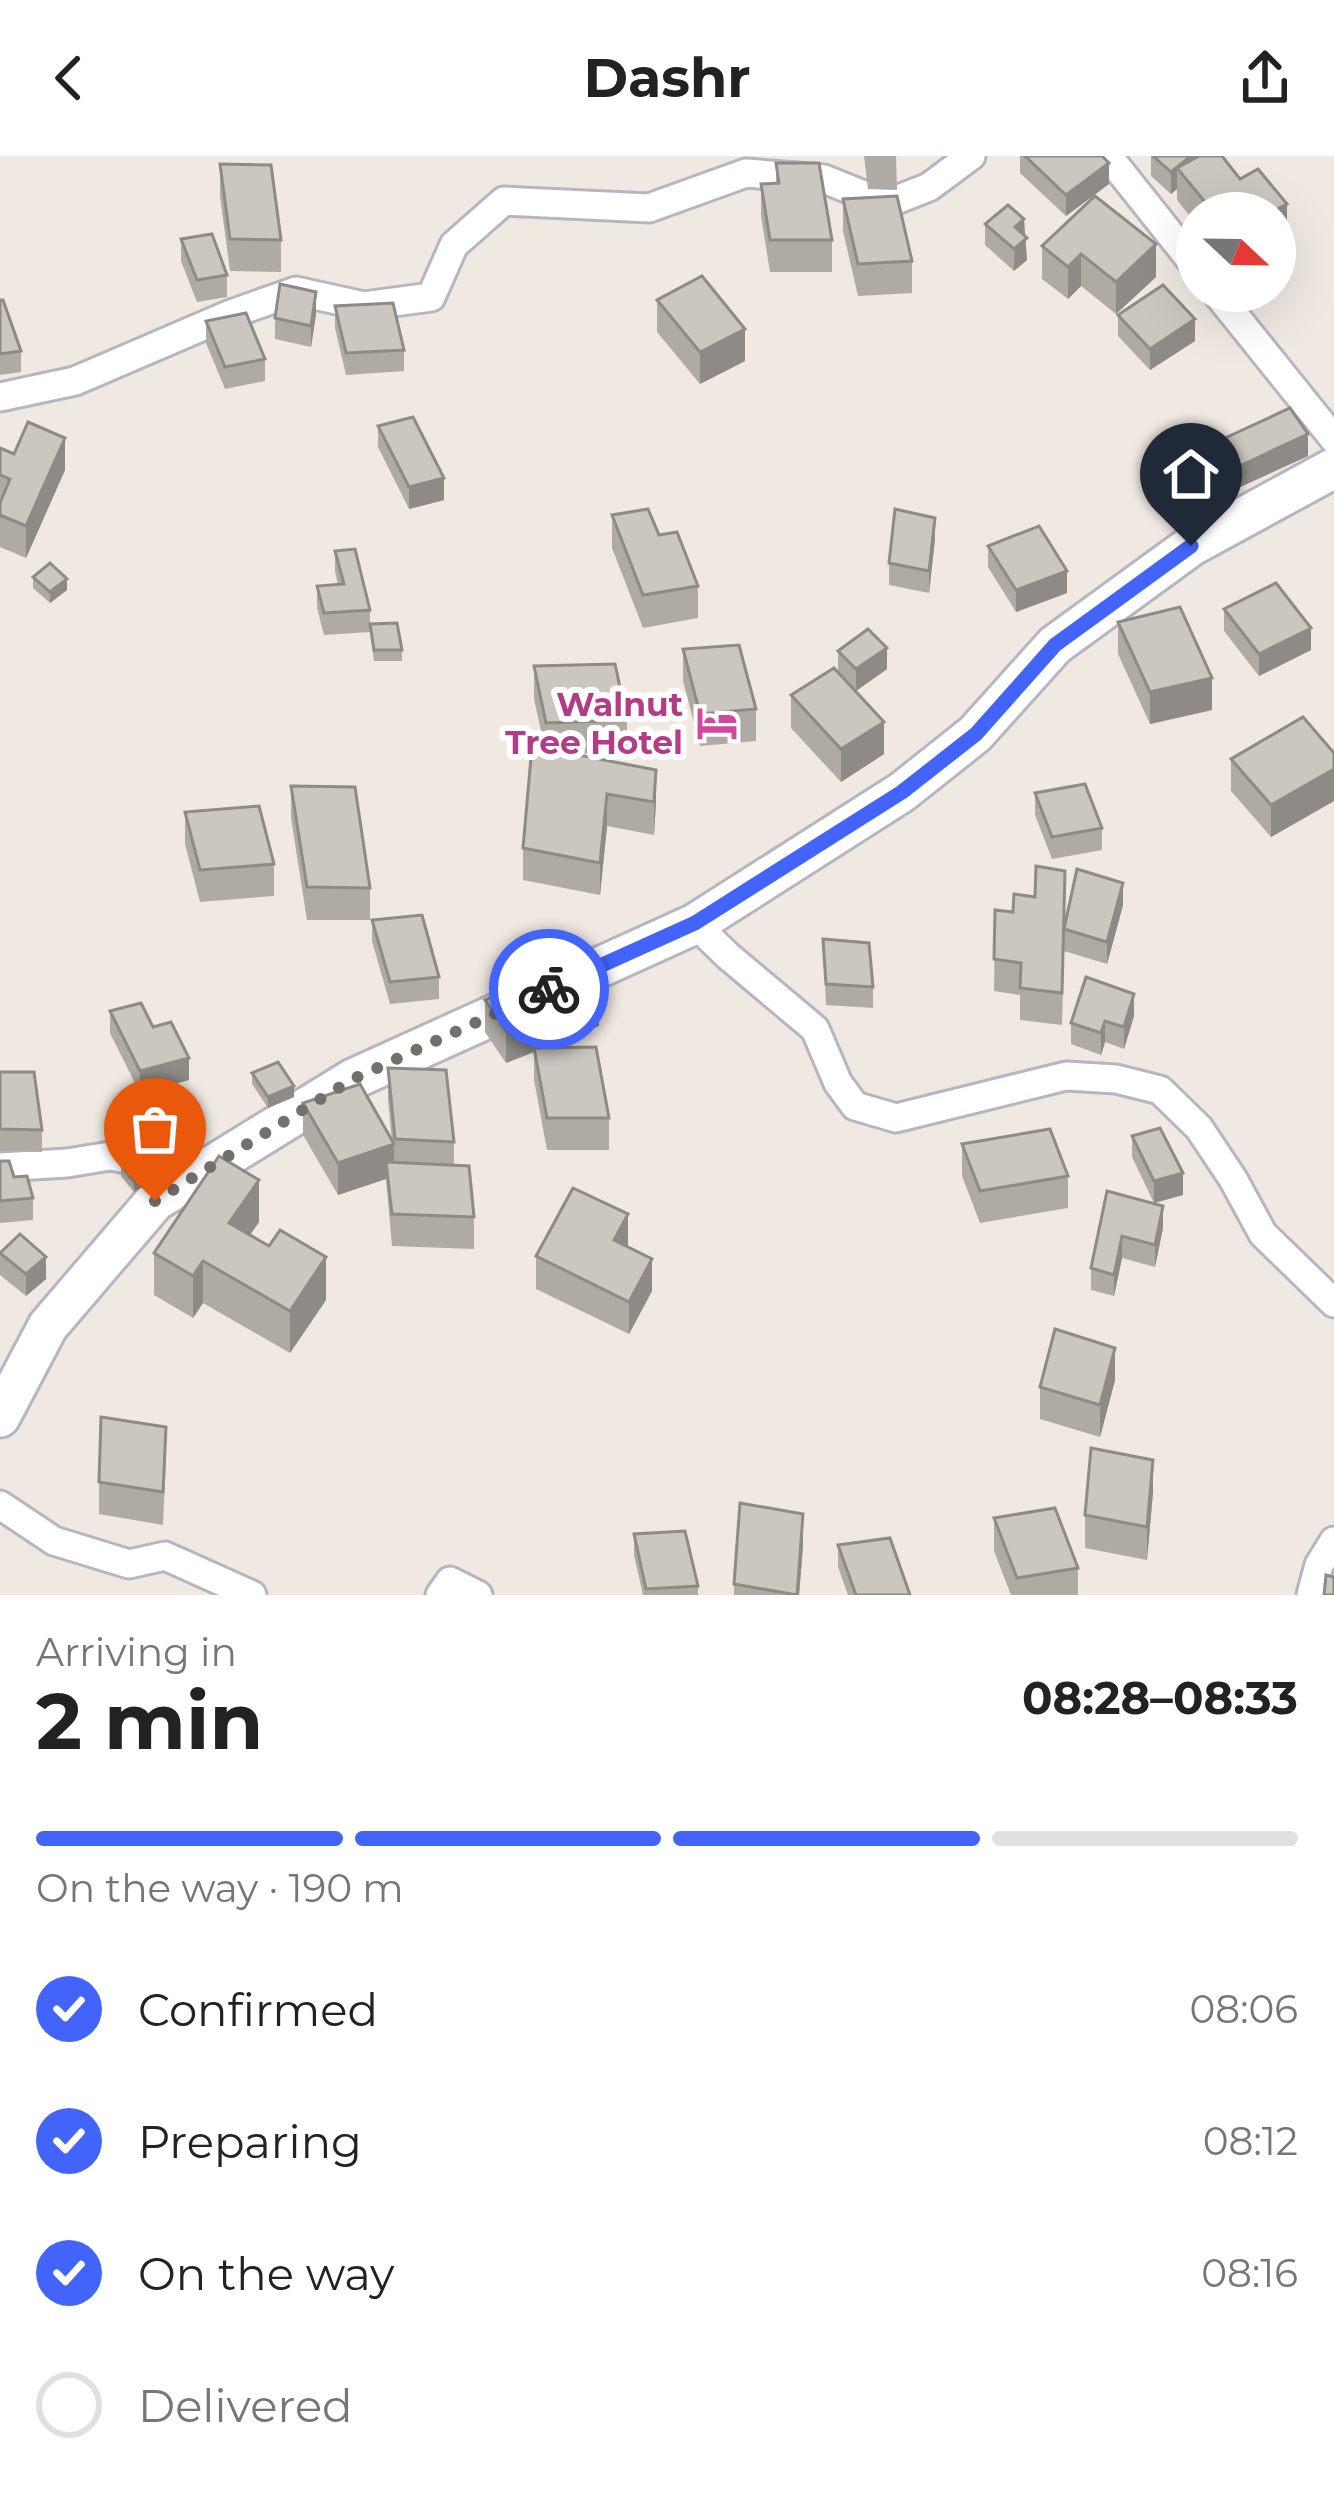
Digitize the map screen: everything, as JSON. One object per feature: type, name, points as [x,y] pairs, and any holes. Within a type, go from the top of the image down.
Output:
[{"type":"main road","points":[[0,1417],[48,1326],[155,1201],[353,1079],[695,923],[902,792],[976,734],[1055,645],[1191,546],[1334,468]]},
{"type":"street","points":[[0,397],[75,381],[296,291],[364,306],[431,297],[454,245],[504,201],[649,208],[746,173],[824,179],[886,204],[929,187],[971,156]]},
{"type":"street","points":[[1108,156],[1176,242]]},
{"type":"street","points":[[1232,312],[1334,440]]},
{"type":"street","points":[[695,923],[814,1029],[838,1083],[855,1106],[896,1118],[1066,1076],[1116,1079],[1160,1090],[1199,1127],[1263,1234],[1334,1303]]},
{"type":"street","points":[[0,1167],[110,1156],[162,1165],[183,1183]]},
{"type":"street","points":[[0,1505],[54,1541],[130,1564],[165,1556],[252,1595]]},
{"type":"street","points":[[1310,1595],[1319,1565],[1334,1541]]},
{"type":"street","points":[[440,1595],[451,1581],[478,1595]]},
{"type":"building","points":[[1025,156],[1102,156],[1109,163],[1066,195]]},
{"type":"building","points":[[1153,156],[1191,156],[1171,172]]},
{"type":"building","points":[[1199,156],[1222,156],[1240,179],[1258,169],[1277,192],[1197,192],[1177,168]]},
{"type":"building","points":[[776,163],[819,163],[832,240],[770,240],[761,184],[779,183]]},
{"type":"building","points":[[220,164],[271,165],[281,240],[230,239]]},
{"type":"building","points":[[897,196],[912,261],[858,264],[843,199]]},
{"type":"building","points":[[1095,196],[1156,244],[1116,282],[1081,254],[1068,267],[1042,246]]},
{"type":"building","points":[[1008,205],[1024,219],[1015,227],[1027,238],[1014,249],[985,224]]},
{"type":"building","points":[[212,234],[227,275],[197,280],[181,239]]},
{"type":"building","points":[[702,276],[745,329],[700,352],[657,300]]},
{"type":"building","points":[[280,284],[316,292],[311,326],[275,318]]},
{"type":"building","points":[[1163,285],[1176,299],[1176,312],[1188,312],[1195,319],[1150,349],[1118,315]]},
{"type":"building","points":[[3,300],[21,351],[0,354]]},
{"type":"building","points":[[393,303],[404,350],[346,353],[335,306]]},
{"type":"building","points":[[246,313],[265,359],[225,367],[206,321]]},
{"type":"building","points":[[1290,408],[1308,434],[1216,477],[1197,451]]},
{"type":"building","points":[[413,417],[444,478],[409,487],[378,426]]},
{"type":"building","points":[[28,422],[65,438],[26,526],[0,515],[10,479],[0,475],[0,448],[14,454]]},
{"type":"building","points":[[648,509],[659,535],[677,532],[698,586],[643,595],[612,515]]},
{"type":"building","points":[[895,509],[935,518],[929,571],[889,563]]},
{"type":"building","points":[[1039,526],[1067,571],[1016,590],[988,546]]},
{"type":"building","points":[[355,549],[370,610],[324,613],[317,586],[344,584],[335,551]]},
{"type":"building","points":[[50,563],[67,579],[50,592],[33,577]]},
{"type":"building","points":[[1276,583],[1311,628],[1259,654],[1224,609]]},
{"type":"building","points":[[1180,607],[1212,678],[1150,692],[1118,622]]},
{"type":"building","points":[[397,623],[402,650],[374,650],[370,624]]},
{"type":"building","points":[[868,629],[887,648],[856,669],[838,651]]},
{"type":"building","points":[[739,645],[756,709],[700,714],[683,649]]},
{"type":"building","points":[[615,664],[627,720],[546,723],[534,666]]},
{"type":"building","points":[[834,668],[884,722],[841,749],[791,695]]},
{"type":"building","points":[[1303,717],[1334,753],[1334,769],[1271,805],[1231,759]]},
{"type":"building","points":[[532,746],[656,770],[654,802],[607,794],[600,863],[523,848]]},
{"type":"building","points":[[1085,784],[1102,828],[1052,837],[1035,793]]},
{"type":"building","points":[[291,786],[355,787],[370,888],[307,887]]},
{"type":"building","points":[[259,806],[274,864],[200,870],[185,812]]},
{"type":"building","points":[[1036,866],[1065,871],[1062,993],[1020,988],[1021,963],[994,959],[995,910],[1013,912],[1014,894],[1035,897]]},
{"type":"building","points":[[1077,869],[1123,883],[1107,942],[1064,929]]},
{"type":"building","points":[[422,915],[439,977],[390,982],[372,920]]},
{"type":"building","points":[[823,939],[869,943],[873,987],[826,984]]},
{"type":"building","points":[[578,963],[599,994],[506,1031],[485,1000]]},
{"type":"building","points":[[1086,977],[1134,994],[1124,1027],[1105,1021],[1101,1033],[1071,1023]]},
{"type":"building","points":[[141,1003],[153,1027],[171,1022],[189,1058],[140,1071],[110,1011]]},
{"type":"building","points":[[596,1047],[609,1118],[547,1118],[534,1048]]},
{"type":"building","points":[[278,1062],[294,1086],[268,1097],[252,1073]]},
{"type":"building","points":[[388,1068],[446,1070],[454,1142],[395,1139]]},
{"type":"building","points":[[0,1072],[34,1072],[42,1130],[0,1129]]},
{"type":"building","points":[[360,1084],[394,1144],[338,1163],[303,1103]]},
{"type":"building","points":[[1160,1128],[1183,1173],[1154,1181],[1132,1136]]},
{"type":"building","points":[[1050,1129],[1068,1176],[980,1191],[962,1144]]},
{"type":"building","points":[[137,1155],[151,1171],[134,1181],[121,1165]]},
{"type":"building","points":[[219,1156],[259,1180],[229,1223],[269,1246],[280,1230],[326,1257],[290,1311],[203,1261],[193,1276],[154,1253]]},
{"type":"building","points":[[0,1161],[9,1161],[14,1177],[27,1176],[33,1198],[0,1201]]},
{"type":"building","points":[[386,1162],[469,1166],[474,1217],[392,1214]]},
{"type":"building","points":[[573,1188],[628,1214],[614,1240],[652,1259],[629,1302],[536,1256]]},
{"type":"building","points":[[1107,1191],[1163,1206],[1155,1245],[1122,1236],[1114,1275],[1091,1268]]},
{"type":"building","points":[[20,1234],[46,1257],[26,1274],[0,1253]]},
{"type":"building","points":[[1055,1329],[1115,1348],[1100,1405],[1040,1387]]},
{"type":"building","points":[[101,1417],[166,1427],[163,1492],[99,1482]]},
{"type":"building","points":[[1091,1448],[1153,1460],[1147,1527],[1085,1515]]},
{"type":"building","points":[[740,1503],[803,1514],[797,1595],[734,1584]]},
{"type":"building","points":[[1055,1508],[1078,1568],[1017,1578],[994,1518]]},
{"type":"building","points":[[685,1531],[698,1586],[646,1589],[634,1534]]},
{"type":"building","points":[[890,1538],[910,1595],[856,1595],[838,1545]]},
{"type":"building","points":[[1326,1575],[1334,1577],[1334,1595],[1324,1595]]},
{"type":"way so far","points":[[155,1201],[353,1079],[549,989]]},
{"type":"place","name":"Walnut Tree Hotel","points":[[717,723]]},
{"type":"route","points":[[549,989],[695,923],[902,792],[976,734],[1055,645],[1191,546]]}]
